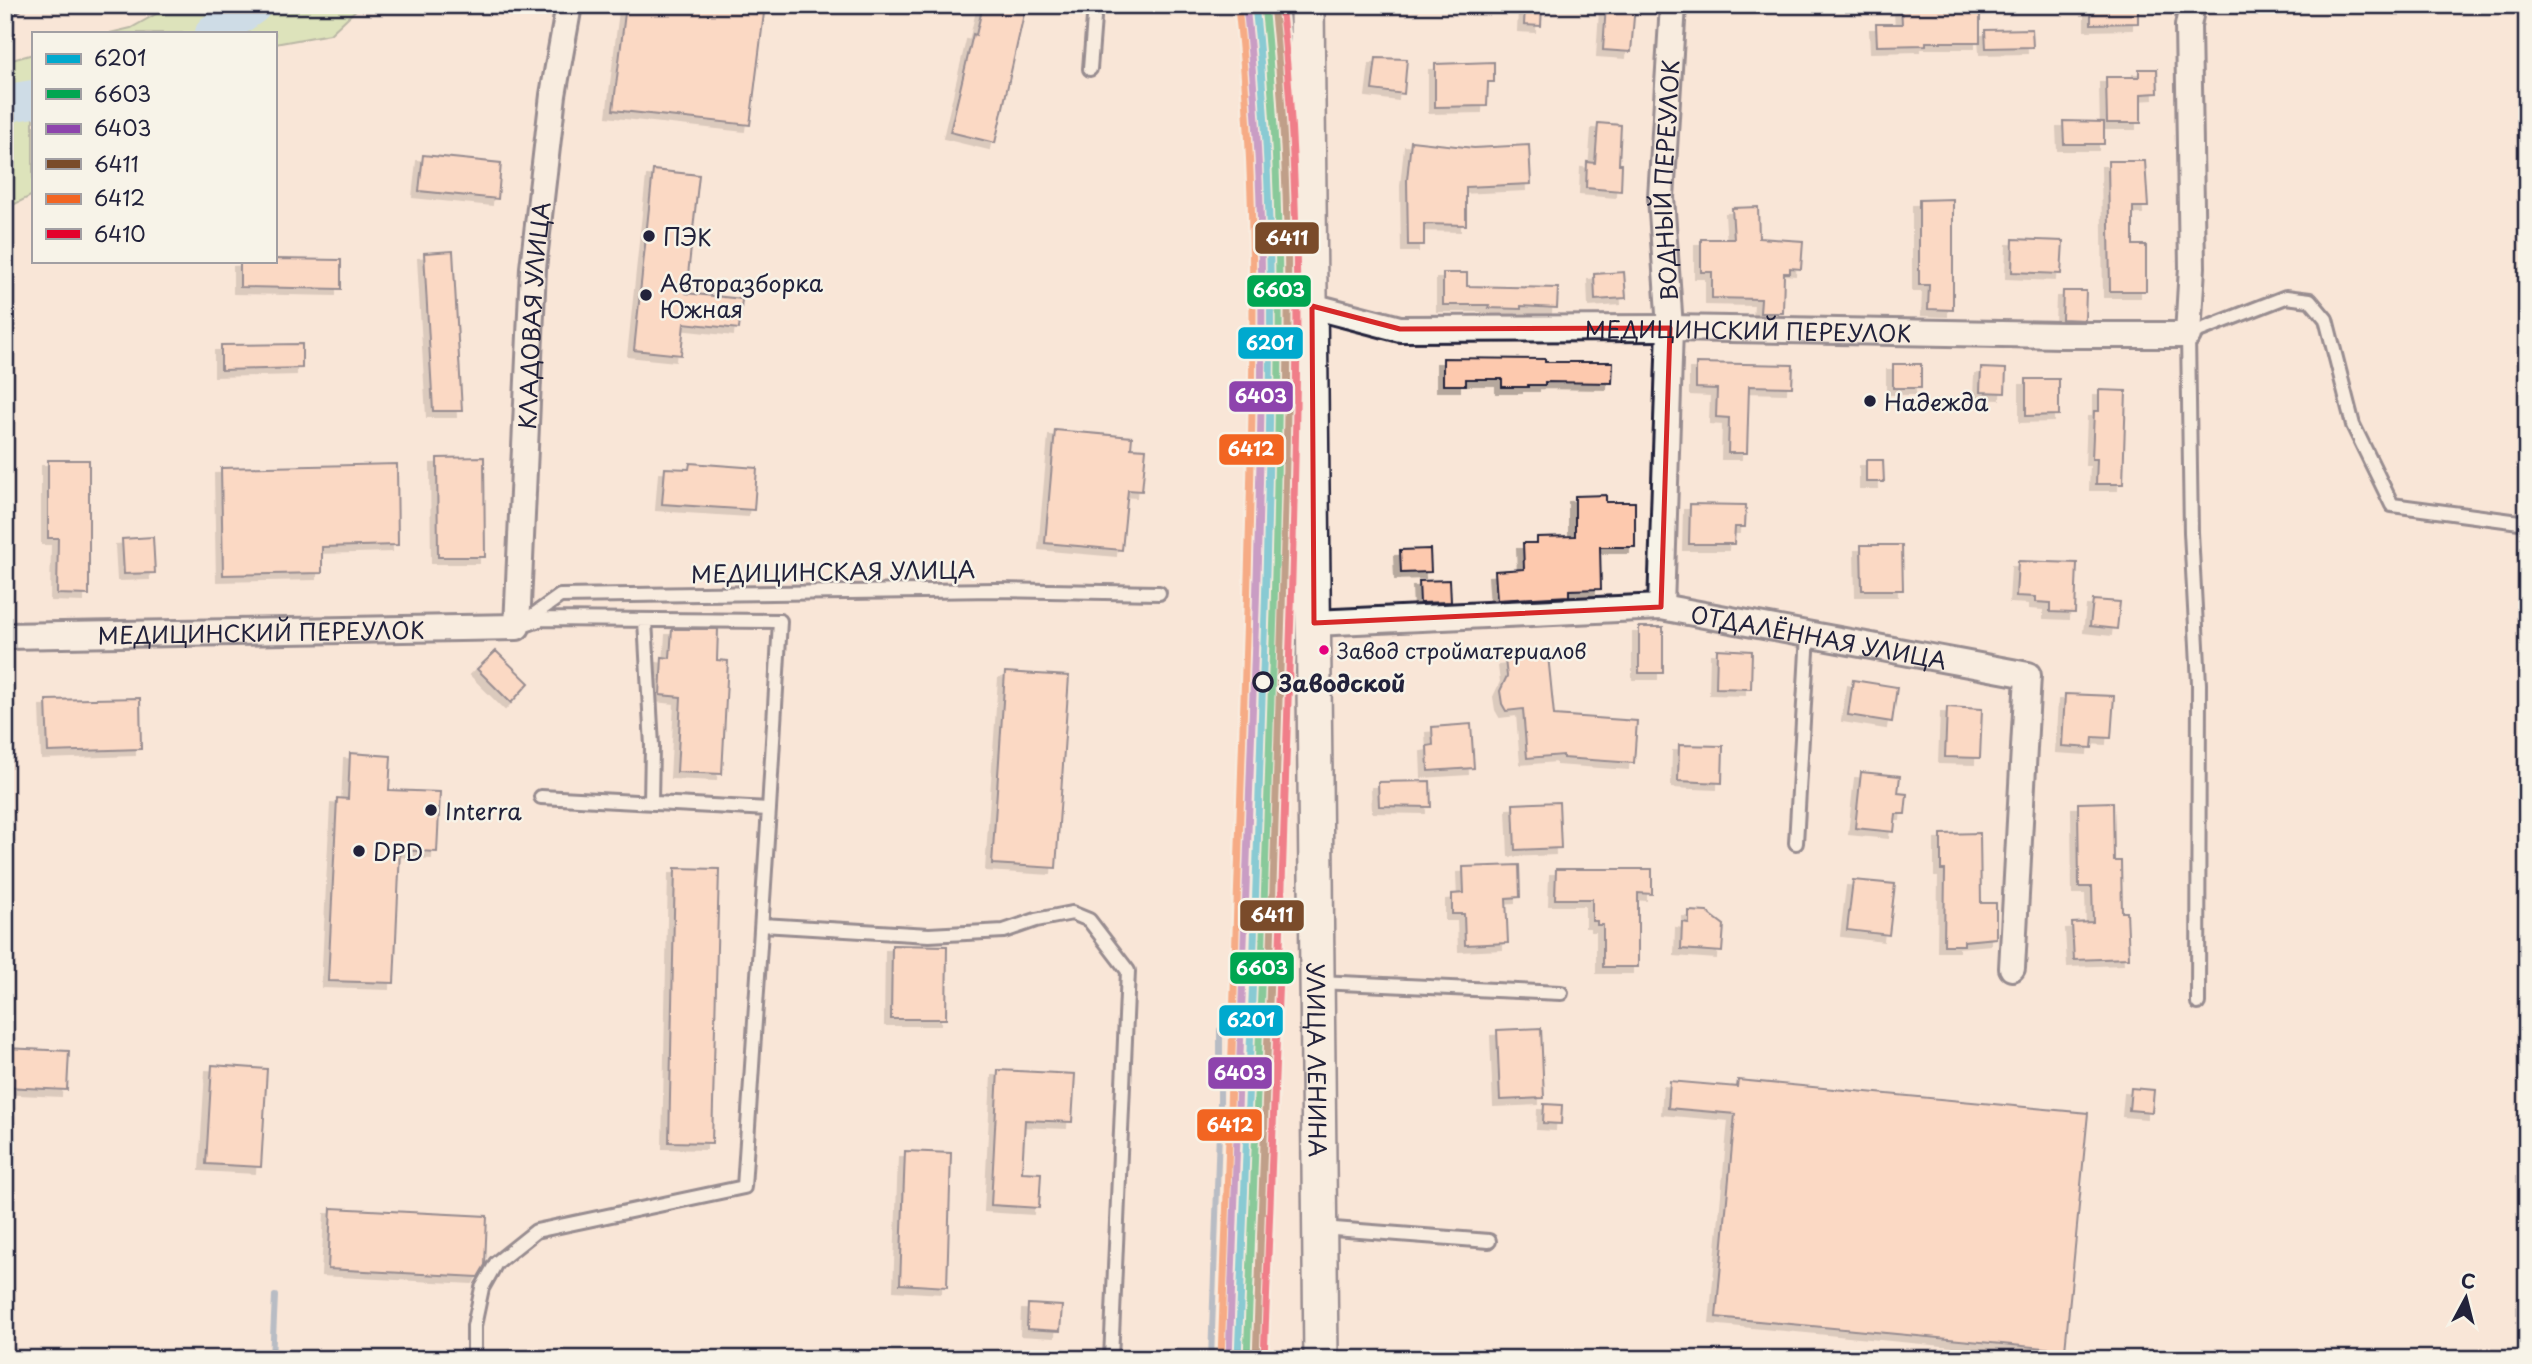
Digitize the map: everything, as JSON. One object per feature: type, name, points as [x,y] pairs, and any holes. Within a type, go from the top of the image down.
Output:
[{"type":"main road","name":"УЛИЦА ЛЕНИНА","points":[[1307,5],[1321,1359]]},
{"type":"street","name":"КЛАДОВАЯ УЛИЦА","points":[[517,627],[533,268],[553,94],[569,5]]},
{"type":"street","name":"ВОДНЫЙ ПЕРЕУЛОК","points":[[1661,607],[1670,328],[1661,197],[1672,5]]},
{"type":"street","points":[[2188,335],[2192,267],[2188,26],[2192,5]]},
{"type":"street","name":"МЕДИЦИНСКИЙ ПЕРЕУЛОК","points":[[1312,306],[1400,329],[1670,328],[2188,335]]},
{"type":"street","name":"ОТДАЛЁННАЯ УЛИЦА","points":[[1314,623],[1661,607],[2028,676],[2012,968]]},
{"type":"street","name":"МЕДИЦИНСКИЙ ПЕРЕУЛОК","points":[[5,636],[517,627]]},
{"type":"lane","points":[[5,10],[15,5]]},
{"type":"lane","points":[[1090,69],[1094,5]]},
{"type":"lane","points":[[2198,1003],[2199,684],[2191,532],[2188,335],[2286,298],[2310,300],[2326,320],[2353,425],[2392,505],[2527,523]]},
{"type":"lane","name":"МЕДИЦИНСКАЯ УЛИЦА","points":[[517,627],[559,596],[996,590],[1159,593]]},
{"type":"lane","points":[[474,1359],[474,1326],[482,1288],[496,1263],[536,1231],[744,1187],[780,621],[542,619],[517,627]]},
{"type":"lane","points":[[645,620],[652,746],[651,803]]},
{"type":"lane","points":[[1796,842],[1808,634]]},
{"type":"lane","points":[[541,797],[769,809]]},
{"type":"lane","points":[[762,925],[929,934],[1004,931],[1036,920],[1072,913],[1089,920],[1128,971],[1111,1359]]},
{"type":"lane","points":[[1318,982],[1562,992]]},
{"type":"lane","points":[[1321,1228],[1489,1241]]},
{"type":"highlighted area","points":[[1312,306],[1400,329],[1670,328],[1661,607],[1314,623]]},
{"type":"green space","points":[[172,5],[361,5],[330,34],[276,44],[276,32],[114,32],[131,28]]},
{"type":"green space","points":[[32,54],[32,196],[5,209],[5,62]]},
{"type":"building","points":[[626,5],[765,5],[750,125],[613,110]]},
{"type":"building","points":[[983,5],[1026,5],[995,143],[950,132],[973,34],[976,35]]},
{"type":"building","points":[[1525,5],[1542,5],[1541,26],[1524,25]]},
{"type":"building","points":[[1606,5],[1635,5],[1631,52],[1603,50]]},
{"type":"building","points":[[1901,5],[1980,5],[1980,42],[1877,46],[1876,24],[1902,24]]},
{"type":"building","points":[[2091,5],[2138,5],[2138,23],[2091,24]]},
{"type":"building","points":[[2032,29],[2033,47],[1986,48],[1985,30]]},
{"type":"building","points":[[1376,58],[1407,59],[1404,94],[1372,90]]},
{"type":"building","points":[[1494,62],[1494,82],[1488,82],[1487,106],[1435,107],[1435,64]]},
{"type":"building","points":[[2139,69],[2157,69],[2158,93],[2141,94],[2141,123],[2107,123],[2106,77],[2139,77]]},
{"type":"building","points":[[2063,121],[2104,122],[2104,144],[2064,144]]},
{"type":"building","points":[[1598,123],[1621,125],[1621,191],[1586,188],[1587,162],[1595,163]]},
{"type":"building","points":[[1411,141],[1474,148],[1529,145],[1531,184],[1466,187],[1466,225],[1424,224],[1424,245],[1408,245],[1407,180]]},
{"type":"building","points":[[423,155],[501,163],[498,199],[419,191]]},
{"type":"building","points":[[2108,161],[2145,161],[2148,207],[2133,207],[2133,245],[2146,245],[2146,291],[2110,291]]},
{"type":"building","points":[[653,170],[699,175],[686,293],[742,299],[739,329],[684,323],[681,355],[634,350]]},
{"type":"building","points":[[1953,199],[1953,310],[1928,309],[1929,285],[1919,285],[1919,200]]},
{"type":"building","points":[[1758,207],[1759,238],[1803,241],[1801,269],[1790,268],[1790,273],[1784,273],[1783,313],[1760,313],[1761,299],[1712,298],[1712,272],[1701,272],[1701,239],[1734,239],[1732,208]]},
{"type":"building","points":[[2013,239],[2063,241],[2061,274],[2012,272]]},
{"type":"building","points":[[453,251],[462,411],[433,411],[424,253]]},
{"type":"building","points":[[276,259],[341,260],[341,289],[240,287],[240,262],[276,262]]},
{"type":"building","points":[[1624,272],[1626,298],[1595,300],[1594,274]]},
{"type":"building","points":[[1443,273],[1467,273],[1467,286],[1558,288],[1557,308],[1443,305]]},
{"type":"building","points":[[2063,291],[2086,291],[2085,320],[2062,319]]},
{"type":"building","points":[[302,344],[302,368],[221,370],[221,345]]},
{"type":"building","points":[[1443,358],[1613,362],[1612,383],[1545,382],[1545,385],[1528,387],[1502,387],[1502,379],[1466,379],[1466,385],[1443,385]]},
{"type":"building","points":[[1696,363],[1793,365],[1792,387],[1749,386],[1747,453],[1728,453],[1729,418],[1716,417],[1717,389],[1696,388]]},
{"type":"building","points":[[1893,364],[1921,364],[1921,388],[1893,388]]},
{"type":"building","points":[[1981,368],[2006,369],[2005,393],[1980,392]]},
{"type":"building","points":[[2026,379],[2059,379],[2059,415],[2026,416]]},
{"type":"building","points":[[2099,390],[2126,391],[2123,484],[2096,484],[2097,459],[2092,459],[2094,411],[2099,411]]},
{"type":"building","points":[[1055,430],[1132,437],[1131,448],[1146,449],[1142,491],[1128,490],[1122,550],[1045,543]]},
{"type":"building","points":[[484,457],[485,557],[438,557],[437,458]]},
{"type":"building","points":[[48,460],[89,460],[89,595],[57,594],[58,538],[48,538]]},
{"type":"building","points":[[1866,460],[1883,460],[1884,482],[1866,482]]},
{"type":"building","points":[[690,463],[757,468],[754,510],[662,504],[665,468],[689,469]]},
{"type":"building","points":[[397,464],[398,545],[322,547],[322,573],[223,575],[221,468]]},
{"type":"building","points":[[1606,495],[1606,502],[1635,502],[1635,547],[1600,547],[1601,589],[1569,590],[1569,596],[1497,600],[1495,571],[1524,569],[1523,543],[1537,543],[1537,537],[1575,536],[1575,496]]},
{"type":"building","points":[[1690,504],[1746,505],[1745,527],[1735,527],[1734,544],[1689,544]]},
{"type":"building","points":[[153,537],[155,573],[124,574],[122,539]]},
{"type":"building","points":[[1861,545],[1902,545],[1903,590],[1862,590]]},
{"type":"building","points":[[1430,549],[1431,572],[1401,573],[1400,550]]},
{"type":"building","points":[[2018,561],[2077,563],[2075,613],[2050,612],[2050,603],[2036,602],[2036,597],[2016,596]]},
{"type":"building","points":[[1450,580],[1451,602],[1420,603],[1419,581]]},
{"type":"building","points":[[2093,600],[2120,602],[2117,629],[2090,626]]},
{"type":"building","points":[[1639,627],[1663,627],[1663,673],[1639,673]]},
{"type":"building","points":[[672,629],[718,629],[717,660],[728,661],[722,774],[677,772],[681,697],[660,695],[662,657],[670,658]]},
{"type":"building","points":[[1717,649],[1752,651],[1751,689],[1716,688]]},
{"type":"building","points":[[496,651],[529,683],[511,703],[477,669]]},
{"type":"building","points":[[1548,655],[1554,715],[1637,721],[1634,763],[1563,758],[1563,755],[1527,758],[1523,709],[1506,711],[1502,704],[1500,691],[1507,676],[1505,660]]},
{"type":"building","points":[[1005,672],[1069,676],[1056,868],[992,864]]},
{"type":"building","points":[[1853,680],[1897,687],[1892,722],[1848,715]]},
{"type":"building","points":[[2065,694],[2114,696],[2111,738],[2093,737],[2092,748],[2062,746]]},
{"type":"building","points":[[140,698],[141,749],[48,752],[46,700]]},
{"type":"building","points":[[1947,707],[1982,709],[1980,758],[1945,757]]},
{"type":"building","points":[[1471,724],[1474,768],[1428,771],[1427,746],[1433,745],[1432,727]]},
{"type":"building","points":[[1679,745],[1723,746],[1722,783],[1678,781]]},
{"type":"building","points":[[350,753],[391,756],[389,790],[440,792],[437,852],[400,850],[394,983],[328,981],[337,798],[348,799]]},
{"type":"building","points":[[1861,772],[1900,776],[1898,793],[1907,794],[1905,814],[1896,814],[1894,832],[1855,828]]},
{"type":"building","points":[[1430,781],[1431,807],[1379,806],[1378,782]]},
{"type":"building","points":[[1559,802],[1561,848],[1515,850],[1513,804]]},
{"type":"building","points":[[2113,802],[2114,861],[2121,861],[2122,912],[2127,912],[2129,958],[2074,960],[2072,923],[2093,922],[2092,887],[2079,887],[2078,803]]},
{"type":"building","points":[[1980,833],[1981,903],[1996,903],[1996,938],[1964,941],[1964,945],[1944,945],[1945,870],[1941,870],[1941,834]]},
{"type":"building","points":[[1519,865],[1520,897],[1506,898],[1508,943],[1465,945],[1464,914],[1452,914],[1452,894],[1464,893],[1463,867]]},
{"type":"building","points":[[675,868],[719,869],[712,1143],[669,1142]]},
{"type":"building","points":[[1556,869],[1652,869],[1652,894],[1638,893],[1638,967],[1603,967],[1603,925],[1592,921],[1592,899],[1555,899]]},
{"type":"building","points":[[1853,880],[1895,884],[1889,935],[1847,930]]},
{"type":"building","points":[[1689,911],[1707,912],[1724,925],[1722,952],[1681,949],[1682,922],[1689,923]]},
{"type":"building","points":[[892,945],[947,946],[946,1019],[891,1019]]},
{"type":"building","points":[[1541,1028],[1544,1098],[1500,1100],[1497,1030]]},
{"type":"building","points":[[5,1048],[69,1051],[67,1090],[5,1087]]},
{"type":"building","points":[[212,1065],[267,1069],[261,1167],[206,1164]]},
{"type":"building","points":[[998,1070],[1075,1074],[1072,1122],[1025,1120],[1022,1172],[1041,1173],[1039,1208],[991,1205]]},
{"type":"building","points":[[1738,1080],[2088,1113],[2065,1350],[1716,1317],[1735,1114],[1668,1108],[1670,1081],[1737,1087]]},
{"type":"building","points":[[2131,1088],[2154,1090],[2152,1112],[2129,1110]]},
{"type":"building","points":[[1544,1104],[1562,1105],[1561,1124],[1543,1123]]},
{"type":"building","points":[[905,1151],[951,1153],[947,1287],[900,1284]]},
{"type":"building","points":[[331,1208],[487,1216],[485,1265],[478,1277],[328,1269]]},
{"type":"building","points":[[1028,1304],[1062,1306],[1060,1331],[1027,1329]]},
{"type":"waterway","points":[[215,32],[253,5]]},
{"type":"waterway","points":[[5,106],[32,99]]},
{"type":"waterway","points":[[1260,1359],[1277,772]]},
{"type":"waterway","points":[[1211,1359],[1220,1030]]},
{"type":"waterway","points":[[272,1359],[275,1296]]},
{"type":"transit line","name":"6201","points":[[1238,1359],[1259,797],[1270,383],[1267,156],[1255,5]]},
{"type":"transit line","name":"6603","points":[[1247,1359],[1271,704],[1279,383],[1276,156],[1264,5]]},
{"type":"transit line","name":"6411","points":[[1256,1359],[1288,383],[1285,156],[1273,5]]},
{"type":"transit line","name":"6410","points":[[1264,1359],[1297,383],[1293,156],[1281,5]]},
{"type":"transit line","name":"6403","points":[[1229,1359],[1262,383],[1258,157],[1246,6]]},
{"type":"transit line","name":"6412","points":[[1221,1358],[1253,384],[1250,158],[1238,7]]},
{"type":"place","name":"ПЭК","points":[[649,236]]},
{"type":"place","name":"Авторазборка Южная","points":[[646,295]]},
{"type":"place","name":"Надежда","points":[[1870,401]]},
{"type":"place","name":"Завод стройматериалов","points":[[1324,650]]},
{"type":"place","name":"Заводской","points":[[1263,682]]},
{"type":"place","name":"Interra","points":[[431,810]]},
{"type":"place","name":"DPD","points":[[359,851]]}]
